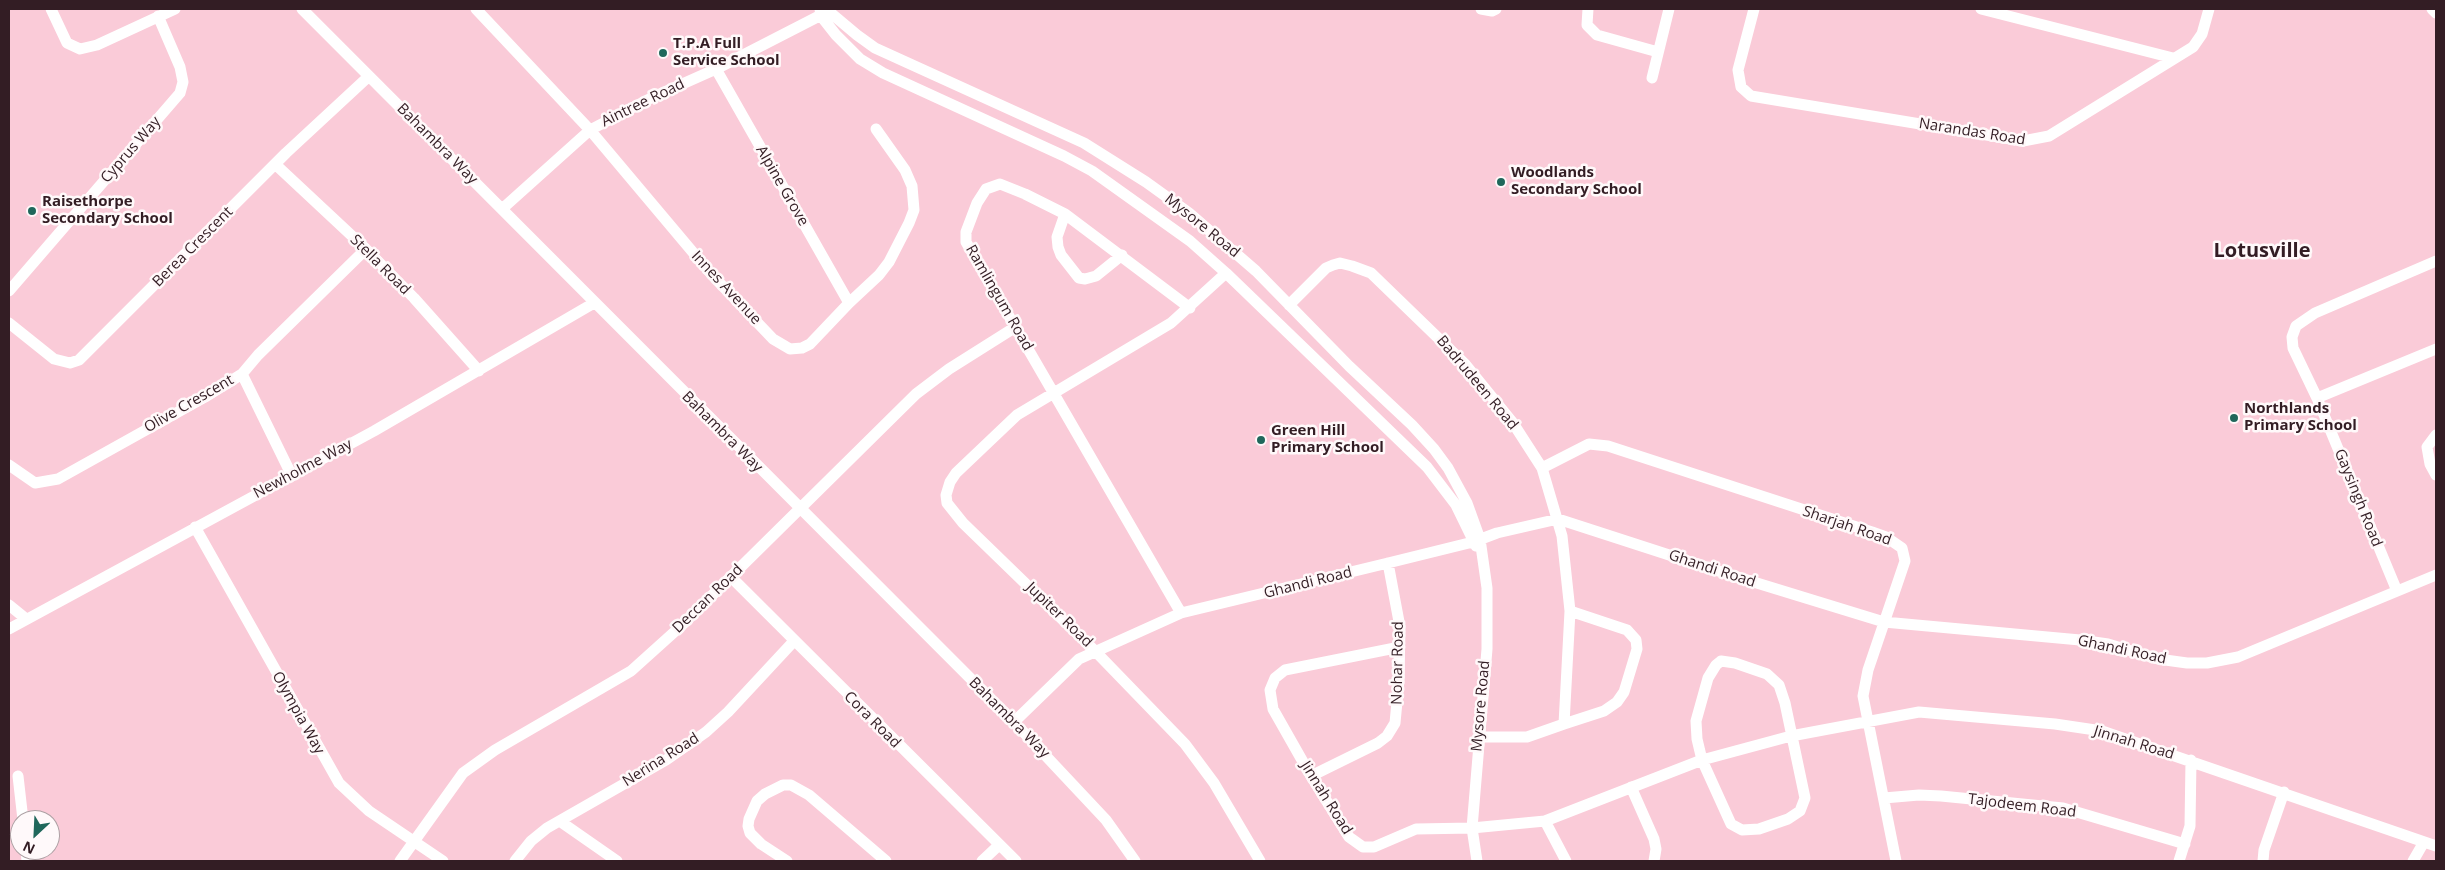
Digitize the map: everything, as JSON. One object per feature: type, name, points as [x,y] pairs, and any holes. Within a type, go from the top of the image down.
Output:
[{"type":"street","points":[[51,9],[67,43],[80,49],[97,45],[175,9]]},
{"type":"street","name":"Bahambra Way","points":[[302,9],[800,510],[1014,722],[1106,820],[1135,861]]},
{"type":"street","name":"Innes Avenue","points":[[476,9],[590,130],[712,275],[781,345],[790,349],[802,348],[822,332],[849,302],[879,276],[889,262],[914,210],[912,186],[905,170],[876,129]]},
{"type":"street","points":[[1481,9],[1492,11],[1496,9]]},
{"type":"street","points":[[1588,9],[1587,25],[1597,35],[1658,52]]},
{"type":"street","points":[[1652,78],[1669,9]]},
{"type":"street","name":"Narandas Road","points":[[1754,9],[1738,70],[1739,80],[1745,92],[1756,98],[1992,137],[2031,141],[2057,132],[2193,47],[2199,41],[2209,9]]},
{"type":"street","points":[[1981,9],[2173,58]]},
{"type":"street","points":[[2432,9],[2436,13]]},
{"type":"street","name":"Aintree Road","points":[[502,209],[590,130],[651,98],[716,69],[824,11]]},
{"type":"street","name":"Mysore Road","points":[[824,11],[836,35],[860,59],[883,72],[1064,156],[1092,171],[1162,220],[1226,273],[1427,467],[1456,505],[1477,540]]},
{"type":"street","name":"Mysore Road","points":[[824,11],[875,48],[1084,143],[1119,163],[1146,182],[1214,234],[1256,271],[1349,366],[1412,424],[1434,449],[1461,490],[1477,540],[1487,588],[1487,617],[1472,828],[1478,861]]},
{"type":"street","name":"Cyprus Way","points":[[9,292],[180,93],[183,82],[180,67],[158,16]]},
{"type":"street","name":"Alpine Grove","points":[[716,69],[849,302]]},
{"type":"street","name":"Berea Crescent","points":[[9,323],[54,359],[70,363],[79,360],[275,164],[368,77]]},
{"type":"street","name":"Stella Road","points":[[275,164],[366,249],[414,298],[479,371]]},
{"type":"street","name":"Ramlingum Road","points":[[1181,613],[1054,390],[1014,328],[966,242],[966,232],[977,203],[986,189],[1000,184],[1025,194],[1065,214],[1190,308]]},
{"type":"street","points":[[1065,214],[1057,237],[1058,247],[1061,255],[1079,278],[1085,279],[1096,276],[1122,255]]},
{"type":"street","name":"Olive Crescent","points":[[9,465],[35,483],[58,478],[242,374],[258,355],[366,249]]},
{"type":"street","name":"Gaysingh Road","points":[[2397,591],[2317,398],[2293,348],[2292,337],[2296,326],[2315,314],[2436,261]]},
{"type":"street","name":"Badrudeen Road","points":[[1289,305],[1321,273],[1333,265],[1352,266],[1371,273],[1465,364],[1513,423],[1542,468],[1558,519],[1566,561],[1570,611],[1564,724]]},
{"type":"street","points":[[1054,390],[1147,338],[1190,308],[1226,273]]},
{"type":"street","name":"Newholme Way","points":[[9,629],[25,618],[292,476],[479,371],[594,303]]},
{"type":"street","name":"Deccan Road","points":[[400,861],[463,773],[495,750],[631,671],[659,647],[931,381],[1014,328]]},
{"type":"street","points":[[2317,398],[2436,349]]},
{"type":"street","points":[[242,374],[292,476]]},
{"type":"street","name":"Jupiter Road","points":[[1054,390],[1017,415],[985,443],[950,482],[946,495],[947,503],[963,523],[1095,651],[1198,760],[1260,861]]},
{"type":"street","points":[[2436,435],[2427,447],[2430,464],[2436,474]]},
{"type":"street","name":"Sharjah Road","points":[[1542,468],[1589,444],[1608,446],[1886,537],[1902,548],[1905,561],[1864,685],[1867,721],[1896,861]]},
{"type":"street","name":"Ghandi Road","points":[[1014,722],[1062,673],[1079,659],[1181,613],[1388,563],[1497,533],[1558,519],[1884,622],[2080,640],[2108,644],[2158,659],[2187,663],[2226,661],[2260,649],[2436,575]]},
{"type":"street","name":"Olympia Way","points":[[195,527],[339,783],[369,811],[443,861]]},
{"type":"street","name":"Nohar Road","points":[[1311,776],[1378,743],[1391,731],[1397,712],[1400,647],[1398,607],[1388,563]]},
{"type":"street","name":"Cora Road","points":[[731,577],[1016,861]]},
{"type":"street","points":[[9,605],[25,618]]},
{"type":"street","points":[[1479,737],[1527,737],[1604,711],[1618,702],[1624,692],[1638,649],[1636,640],[1627,630],[1570,611]]},
{"type":"street","name":"Nerina Road","points":[[515,861],[539,834],[687,747],[728,712],[794,641]]},
{"type":"street","name":"Jinnah Road","points":[[1400,647],[1305,664],[1285,670],[1275,678],[1270,690],[1273,709],[1311,776],[1349,837],[1363,847],[1374,847],[1416,829],[1472,828],[1545,821],[1702,760],[1791,736],[1920,712],[2055,724],[2102,731],[2284,792],[2436,846]]},
{"type":"street","points":[[1722,661],[1735,663],[1774,679],[1783,693],[1804,789],[1803,806],[1800,811],[1788,819],[1759,829],[1742,830],[1731,824],[1702,760],[1696,721],[1708,678],[1716,665],[1722,661]]},
{"type":"street","points":[[2179,861],[2186,844],[2192,810],[2191,760]]},
{"type":"street","points":[[18,776],[22,810]]},
{"type":"street","points":[[787,861],[761,844],[750,833],[748,826],[757,801],[765,794],[783,785],[799,788],[809,795],[886,861]]},
{"type":"street","points":[[1631,787],[1654,839],[1656,850],[1654,861]]},
{"type":"street","points":[[2263,861],[2264,850],[2284,792]]},
{"type":"street","name":"Tajodeem Road","points":[[1884,798],[1926,795],[2063,808],[2186,844]]},
{"type":"street","points":[[1545,821],[1566,861]]},
{"type":"street","points":[[561,822],[616,861]]},
{"type":"street","points":[[2413,861],[2424,842]]},
{"type":"street","points":[[982,861],[998,845]]},
{"type":"place","name":"T.P.A Full Service School","points":[[663,53]]},
{"type":"place","name":"Woodlands Secondary School","points":[[1501,182]]},
{"type":"place","name":"Raisethorpe Secondary School","points":[[32,211]]},
{"type":"place","name":"Northlands Primary School","points":[[2234,418]]},
{"type":"place","name":"Green Hill Primary School","points":[[1261,440]]},
{"type":"district","name":"Lotusville","points":[[2262,251]]}]
